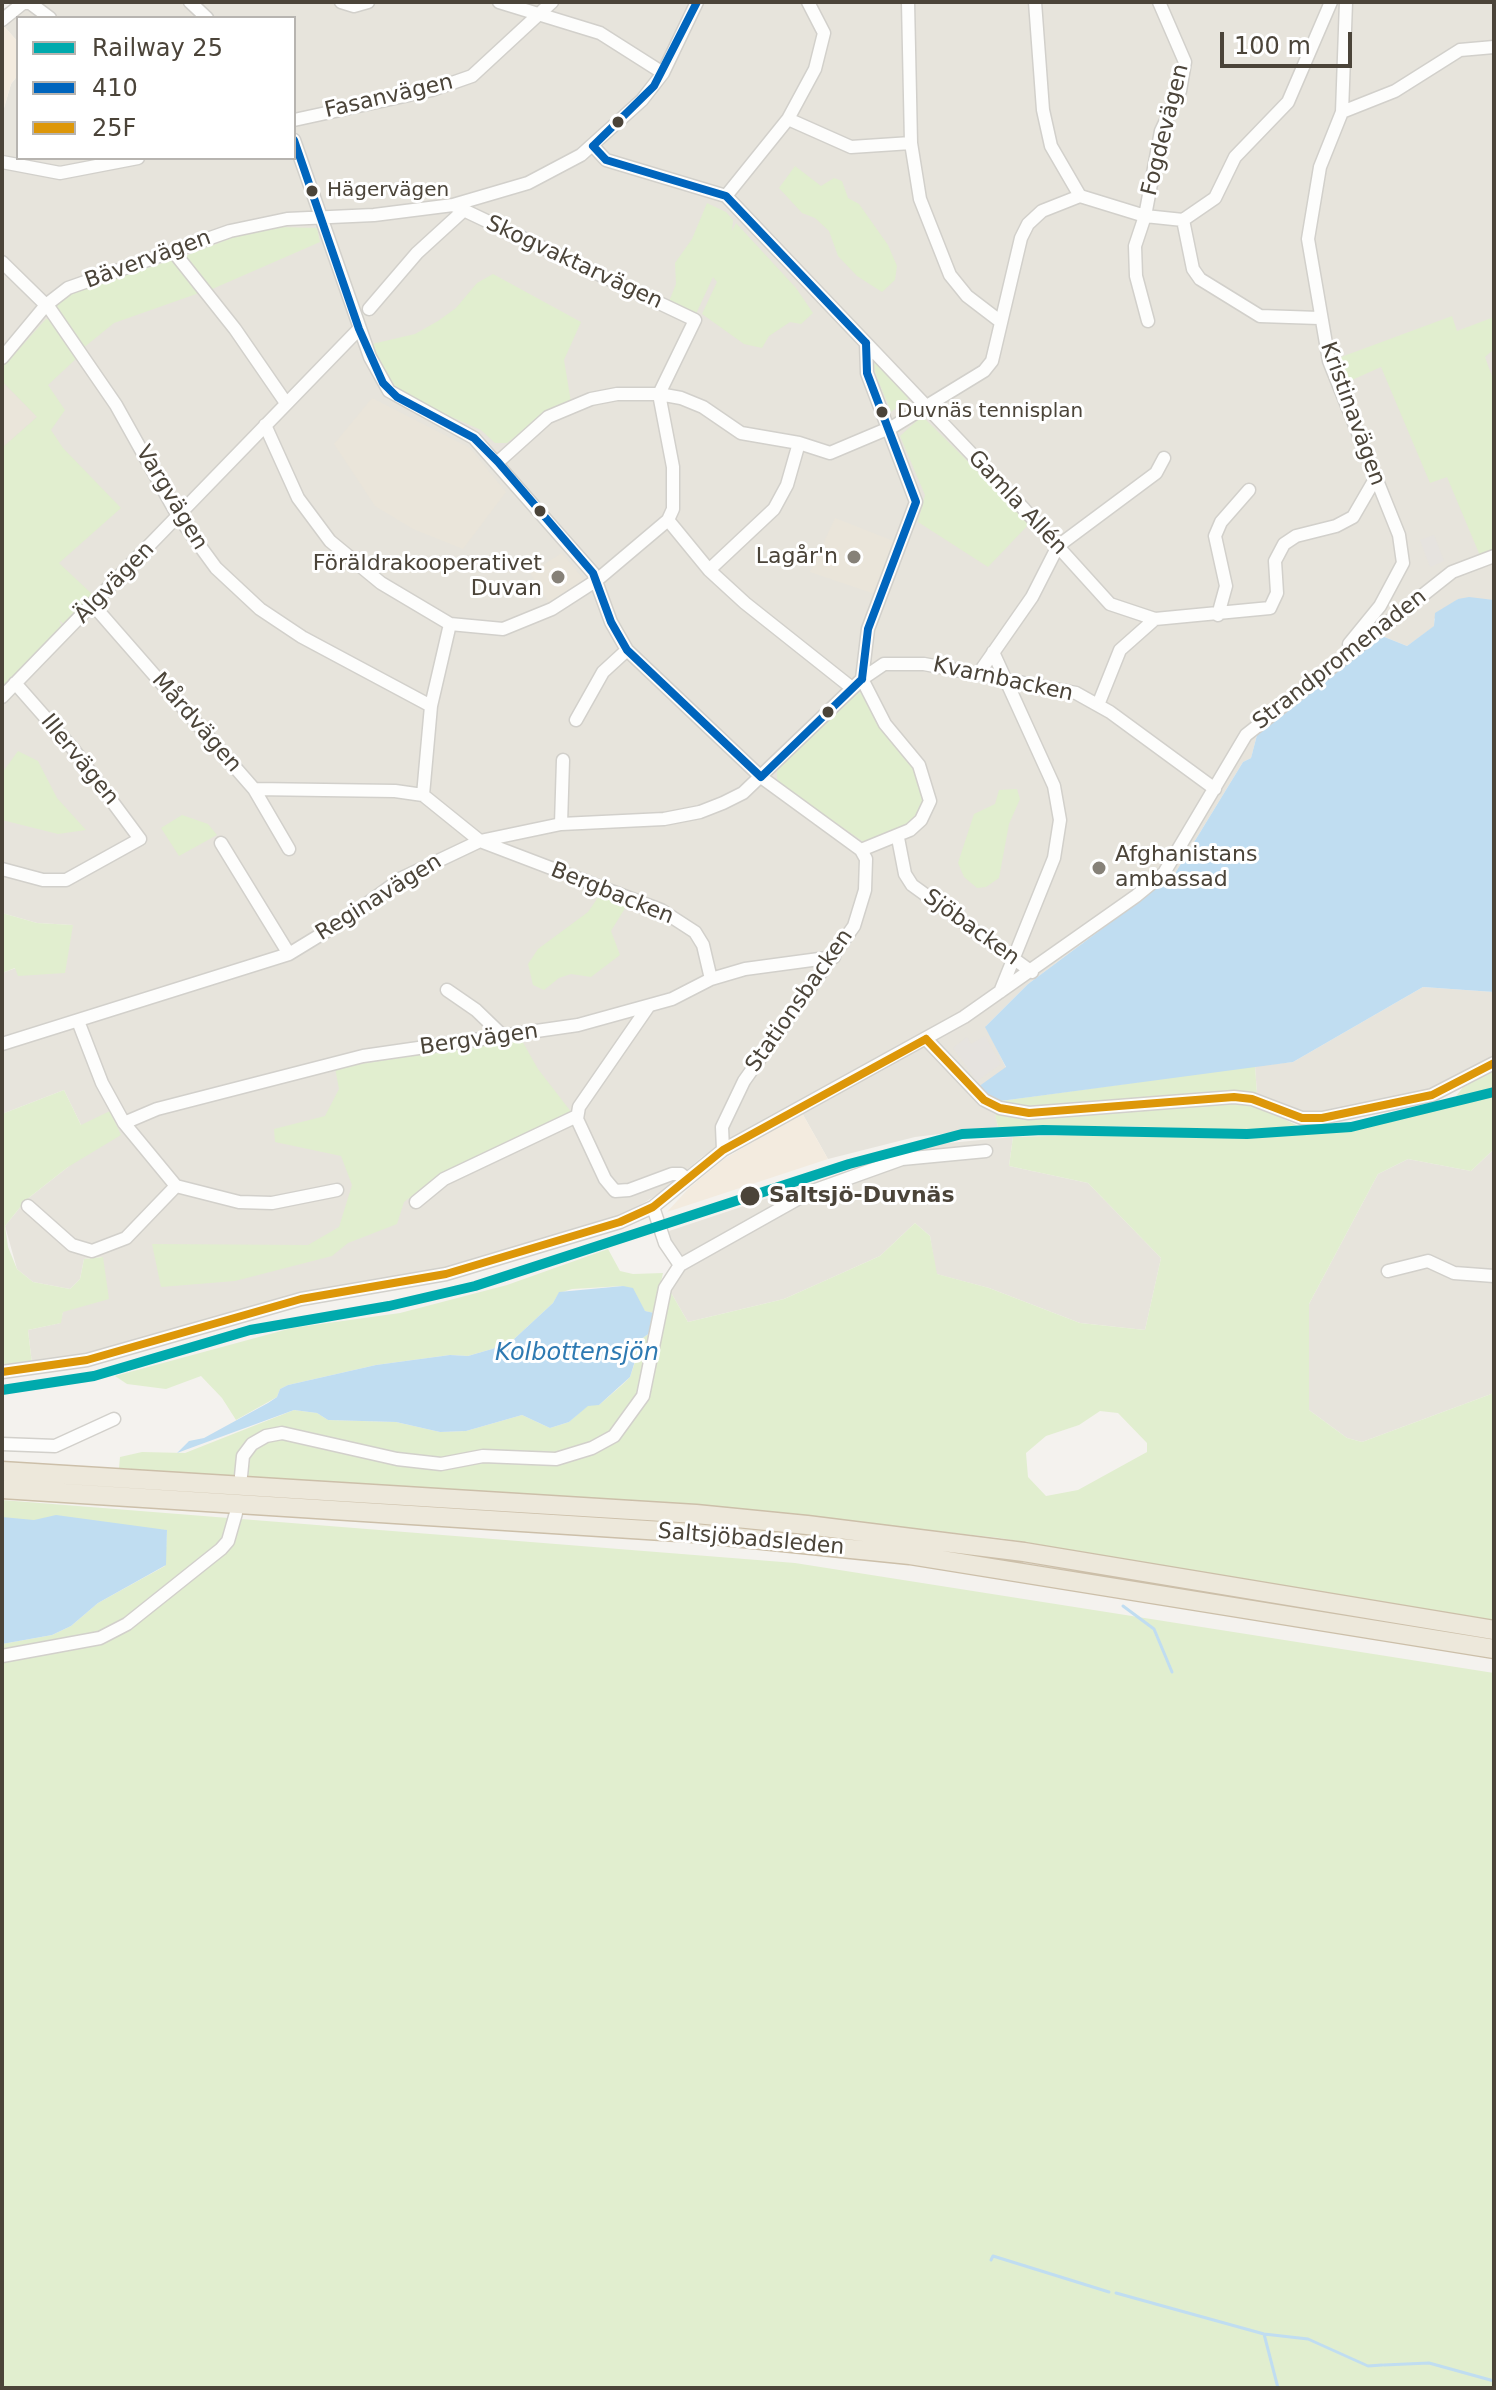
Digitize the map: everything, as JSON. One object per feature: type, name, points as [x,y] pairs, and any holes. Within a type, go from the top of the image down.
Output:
[{"type":"highway","name":"Saltsjöbadsleden","points":[[2,1471],[635,1510],[822,1527],[1024,1552],[1494,1630]]},
{"type":"highway","name":"Saltsjöbadsleden","points":[[2,1489],[679,1532],[879,1552],[1021,1570],[1494,1649]]},
{"type":"street","points":[[190,2],[205,16]]},
{"type":"street","points":[[341,2],[354,6],[368,2]]},
{"type":"street","points":[[499,2],[600,33],[663,73]]},
{"type":"street","name":"Fasanvägen","points":[[296,120],[432,90],[472,76],[552,2]]},
{"type":"street","points":[[322,218],[458,208],[528,183],[593,146],[642,100],[663,73],[697,2]]},
{"type":"street","points":[[726,196],[788,119],[815,69],[824,33],[808,2]]},
{"type":"street","points":[[908,2],[911,143],[920,199],[946,266],[967,296],[1001,322]]},
{"type":"street","points":[[1035,2],[1043,110],[1051,146],[1080,196]]},
{"type":"street","name":"Fogdevägen","points":[[1148,321],[1134,259],[1161,131],[1180,91],[1185,62],[1159,2]]},
{"type":"street","points":[[498,462],[542,421],[582,403],[617,394],[659,394],[703,407],[741,433],[836,453],[887,429],[984,371],[997,350],[1021,238],[1028,224],[1051,206],[1080,196],[1145,216],[1183,220],[1215,198],[1235,157],[1288,102],[1331,2]]},
{"type":"street","name":"Kristinavägen","points":[[1335,662],[1380,606],[1403,563],[1399,535],[1329,361],[1319,318],[1309,231],[1320,167],[1342,112],[1346,2]]},
{"type":"street","points":[[2,20],[23,3],[30,3],[47,16]]},
{"type":"street","points":[[1342,112],[1395,91],[1460,50],[1494,47]]},
{"type":"street","points":[[788,119],[851,147],[911,143]]},
{"type":"street","points":[[296,146],[359,329],[376,371],[389,391],[474,438],[498,462],[597,580],[611,622],[627,650],[761,777],[861,850],[898,838],[927,811],[929,790],[919,765],[857,684],[779,633],[709,570],[668,520]]},
{"type":"street","name":"Gamla Allén","points":[[593,146],[606,160],[726,196],[1110,604],[1155,619]]},
{"type":"street","points":[[2,162],[60,173],[128,160]]},
{"type":"street","points":[[369,309],[458,208]]},
{"type":"street","name":"Skogvaktarvägen","points":[[458,208],[695,320],[659,394]]},
{"type":"street","name":"Bävervägen","points":[[2,358],[46,305],[68,288],[245,226],[287,219],[322,218]]},
{"type":"street","points":[[1183,220],[1193,269],[1200,279],[1260,316],[1319,318]]},
{"type":"street","points":[[173,251],[235,329],[286,403]]},
{"type":"street","name":"Vargvägen","points":[[2,262],[46,305],[116,405],[178,516],[216,568],[260,609],[302,637],[431,706]]},
{"type":"street","name":"Älgvägen","points":[[2,697],[94,606],[359,329]]},
{"type":"street","points":[[857,684],[868,629],[916,502],[913,485],[887,429],[867,373],[866,343]]},
{"type":"street","points":[[265,425],[298,498],[330,541],[381,583],[450,624],[503,629],[552,609],[597,580],[668,520],[673,509],[673,467],[659,394]]},
{"type":"street","points":[[709,570],[774,509],[787,485],[799,443]]},
{"type":"street","points":[[979,673],[1032,597],[1058,546],[1156,473],[1164,458]]},
{"type":"street","points":[[1098,705],[1120,650],[1155,619],[1270,608],[1277,593],[1275,561],[1284,544],[1296,536],[1336,526],[1353,517],[1375,479]]},
{"type":"street","points":[[1218,615],[1226,586],[1215,536],[1221,522],[1249,490]]},
{"type":"street","name":"Strandpromenaden","points":[[2,1372],[87,1360],[301,1299],[446,1274],[620,1222],[653,1207],[723,1150],[926,1039],[1032,972],[1164,873],[1246,735],[1452,572],[1494,556]]},
{"type":"street","name":"Mårdvägen","points":[[94,606],[254,789],[289,849]]},
{"type":"street","points":[[254,789],[395,791],[423,795],[431,706],[450,624]]},
{"type":"street","points":[[576,720],[603,672],[627,650]]},
{"type":"street","points":[[993,652],[1054,786],[1060,820],[1054,858],[999,993]]},
{"type":"street","name":"Kvarnbacken","points":[[857,684],[874,668],[894,662],[979,673],[1076,693],[1098,705],[1215,789]]},
{"type":"street","name":"Illervägen","points":[[2,869],[43,880],[66,880],[140,839],[74,750],[15,683]]},
{"type":"street","name":"Reginavägen","points":[[2,1044],[289,954],[343,921],[402,878],[480,841],[561,824],[664,819],[700,812],[743,793],[857,684]]},
{"type":"street","points":[[561,824],[563,760]]},
{"type":"street","name":"Bergbacken","points":[[423,795],[480,841],[661,910],[695,932],[703,945],[711,979]]},
{"type":"street","name":"Sjöbacken","points":[[898,838],[905,874],[912,885],[1032,972]]},
{"type":"street","points":[[221,843],[289,954]]},
{"type":"street","name":"Stationsbacken","points":[[723,1150],[722,1127],[744,1081],[799,999],[834,957],[861,908],[868,869],[861,850]]},
{"type":"street","name":"Bergvägen","points":[[124,1123],[157,1109],[363,1056],[578,1025],[648,1007],[711,979],[745,969],[834,957]]},
{"type":"street","points":[[447,990],[476,1010],[504,1037]]},
{"type":"street","points":[[648,1007],[579,1107],[577,1116],[605,1179],[615,1191],[629,1190],[672,1174],[687,1179]]},
{"type":"street","points":[[78,1021],[102,1083],[124,1123],[176,1186],[239,1202],[272,1203],[337,1190]]},
{"type":"street","points":[[926,1039],[984,1100],[1012,1111],[1029,1113],[1234,1097],[1252,1099],[1302,1118],[1322,1118],[1432,1095],[1494,1063]]},
{"type":"street","points":[[416,1202],[444,1179],[577,1116]]},
{"type":"street","points":[[241,1476],[243,1456],[252,1444],[266,1436],[282,1433],[397,1459],[441,1464],[483,1456],[556,1459],[592,1448],[614,1436],[643,1396],[665,1288],[680,1265],[810,1192],[902,1159],[986,1151]]},
{"type":"street","points":[[28,1206],[72,1245],[92,1251],[126,1238],[176,1186]]},
{"type":"street","points":[[653,1207],[665,1243],[680,1265]]},
{"type":"street","points":[[1388,1271],[1428,1261],[1454,1273],[1494,1276]]},
{"type":"street","points":[[2,1444],[55,1446],[114,1419]]},
{"type":"street","points":[[2,1656],[100,1638],[127,1624],[221,1549],[228,1541],[236,1513]]},
{"type":"shaded area","points":[[19,2],[1494,2],[1494,600],[1458,599],[1434,619],[1435,626],[1407,646],[1382,636],[1257,735],[1251,758],[1243,762],[1174,875],[1028,984],[986,1026],[1006,1068],[993,1102],[998,1127],[915,1137],[828,1159],[797,1104],[735,1136],[702,1157],[657,1195],[614,1220],[460,1267],[74,1358],[32,1364],[28,1330],[60,1323],[63,1312],[103,1257],[84,1259],[80,1279],[70,1289],[33,1282],[17,1269],[5,1226],[26,1200],[68,1167],[81,1125],[64,1090],[2,1114],[2,973],[16,968],[73,925],[37,923],[2,913],[2,688],[62,627],[57,622],[60,620],[65,624],[2,573],[2,115],[11,84],[16,78],[16,160],[296,160],[296,16],[16,16],[16,40],[2,24]]},
{"type":"shaded area","points":[[2,24],[16,40],[16,78],[11,84],[2,115]]},
{"type":"shaded area","points":[[2,381],[37,417],[2,448]]},
{"type":"shaded area","points":[[372,398],[470,448],[506,492],[463,549],[413,529],[375,506],[334,444]]},
{"type":"shaded area","name":"Lagår'n","points":[[835,518],[896,542],[875,594],[810,572]]},
{"type":"shaded area","points":[[1434,535],[1444,561],[1430,567],[1420,540]]},
{"type":"shaded area","name":"Föräldrakooperativet Duvan","points":[[562,553],[586,582],[551,606],[530,573]]},
{"type":"shaded area","points":[[1423,987],[1494,992],[1494,1058],[1424,1092],[1324,1112],[1303,1112],[1257,1094],[1255,1066],[1293,1062]]},
{"type":"shaded area","points":[[985,1036],[1001,1064],[977,1081],[953,1048],[967,1037],[971,1044]]},
{"type":"shaded area","points":[[802,1113],[828,1159],[667,1212],[688,1189],[724,1159]]},
{"type":"shaded area","points":[[1013,1137],[1009,1166],[1088,1183],[1161,1258],[1145,1330],[1080,1323],[989,1288],[936,1274],[930,1236],[915,1223],[880,1256],[784,1299],[688,1322],[670,1291],[676,1270],[666,1232],[927,1145]]},
{"type":"shaded area","points":[[1494,1149],[1494,1393],[1362,1442],[1347,1438],[1309,1410],[1309,1304],[1378,1174],[1408,1159],[1471,1171]]},
{"type":"green space","points":[[795,166],[821,186],[834,178],[842,181],[848,198],[859,204],[888,245],[897,266],[895,280],[882,292],[857,276],[838,256],[829,231],[815,218],[802,213],[779,188]]},
{"type":"green space","points":[[707,203],[726,212],[733,220],[732,231],[736,223],[796,288],[813,313],[801,324],[790,322],[769,336],[762,348],[744,344],[702,314],[717,282],[713,277],[695,316],[668,304],[676,284],[675,263],[692,239]]},
{"type":"green space","points":[[278,227],[317,228],[320,242],[210,290],[183,257],[242,234]]},
{"type":"green space","points":[[175,259],[202,292],[114,323],[82,349],[55,307],[59,302],[77,291]]},
{"type":"green space","points":[[493,274],[581,322],[564,360],[571,402],[544,415],[507,443],[495,443],[481,430],[411,399],[390,384],[379,368],[372,344],[415,334],[438,321],[456,308],[477,283]]},
{"type":"green space","points":[[1452,316],[1457,331],[1494,317],[1494,349],[1485,357],[1494,382],[1494,552],[1481,558],[1447,477],[1430,483],[1381,367],[1343,384],[1333,360]]},
{"type":"green space","points":[[46,319],[51,319],[79,356],[48,385],[65,410],[51,430],[63,448],[121,508],[59,563],[93,595],[65,625],[59,620],[62,627],[2,688],[2,448],[37,417],[2,381],[2,368]]},
{"type":"green space","points":[[877,361],[909,398],[891,412],[875,373],[874,364]]},
{"type":"green space","points":[[922,416],[1030,523],[988,567],[918,522],[925,495],[900,436]]},
{"type":"green space","points":[[863,692],[917,770],[926,802],[916,821],[865,843],[779,783],[777,778],[777,771],[853,694]]},
{"type":"green space","points":[[18,751],[38,761],[57,798],[86,830],[58,834],[2,820],[2,773]]},
{"type":"green space","points":[[1017,789],[1020,799],[1009,824],[999,878],[986,887],[977,888],[964,877],[958,863],[974,814],[995,804],[999,790]]},
{"type":"green space","points":[[182,815],[208,824],[217,835],[179,856],[161,828]]},
{"type":"green space","points":[[599,896],[627,905],[611,931],[620,955],[591,977],[571,974],[559,978],[544,990],[533,985],[528,964],[538,949],[588,912]]},
{"type":"green space","points":[[2,913],[37,923],[73,925],[65,973],[18,976],[15,968],[2,973]]},
{"type":"green space","points":[[521,1039],[538,1069],[572,1113],[441,1173],[404,1202],[397,1224],[348,1243],[332,1256],[235,1281],[161,1287],[152,1244],[308,1245],[339,1227],[352,1185],[341,1156],[275,1142],[274,1129],[325,1116],[339,1089],[335,1068]]},
{"type":"green space","points":[[1255,1066],[1257,1094],[1234,1092],[1032,1109],[993,1102]]},
{"type":"green space","points":[[1494,1070],[1494,1089],[1456,1096],[1464,1086]]},
{"type":"green space","points":[[64,1090],[81,1125],[110,1111],[121,1135],[68,1167],[26,1200],[5,1226],[8,1247],[17,1269],[33,1282],[70,1289],[80,1279],[84,1259],[103,1257],[109,1299],[63,1312],[61,1323],[28,1330],[32,1364],[2,1368],[2,1114]]},
{"type":"green space","points":[[1494,1096],[1494,1149],[1471,1171],[1408,1159],[1378,1174],[1309,1304],[1309,1410],[1347,1438],[1362,1442],[1494,1393],[1494,1621],[1000,1538],[717,1507],[248,1477],[250,1455],[266,1440],[282,1439],[395,1463],[593,1452],[646,1398],[670,1291],[688,1322],[784,1299],[880,1256],[915,1223],[930,1236],[937,1274],[989,1288],[1080,1323],[1145,1330],[1161,1258],[1088,1183],[1009,1166],[1013,1137],[1123,1134],[1248,1138],[1353,1130]],"holes":[[[1100,1411],[1118,1413],[1147,1443],[1147,1452],[1078,1490],[1046,1496],[1028,1477],[1026,1453],[1046,1436],[1079,1425]]]},
{"type":"green space","points":[[1232,1103],[1262,1108],[1298,1126],[1246,1130],[1126,1126],[998,1127],[994,1110],[1029,1118]]},
{"type":"green space","points":[[608,1249],[620,1271],[663,1273],[654,1313],[645,1311],[623,1286],[572,1289],[559,1293],[553,1303],[513,1340],[492,1349],[468,1356],[450,1355],[376,1365],[288,1385],[280,1389],[277,1397],[236,1420],[222,1398],[201,1376],[166,1389],[127,1384],[115,1376],[292,1328],[400,1313],[507,1285]]},
{"type":"green space","points":[[654,1330],[640,1392],[611,1434],[590,1445],[556,1455],[483,1450],[436,1458],[398,1455],[286,1427],[268,1429],[245,1444],[236,1477],[119,1468],[120,1457],[142,1452],[185,1453],[294,1410],[317,1413],[328,1420],[396,1422],[440,1432],[466,1431],[522,1415],[550,1428],[569,1422],[588,1405],[599,1405],[622,1385],[630,1377],[635,1362],[634,1344]]},
{"type":"green space","points":[[2,1500],[795,1563],[1494,1673],[1494,2388],[2,2388],[2,1644],[52,1635],[71,1626],[98,1603],[165,1566],[167,1530],[2,1525]]},
{"type":"water","points":[[1458,599],[1494,600],[1494,992],[1423,987],[1293,1062],[993,1102],[978,1087],[1006,1067],[985,1027],[1028,984],[1174,875],[1243,762],[1251,758],[1257,735],[1382,636],[1407,646],[1434,626],[1435,613]]},
{"type":"water","name":"Kolbottensjön","points":[[623,1286],[633,1288],[645,1311],[654,1313],[654,1330],[634,1344],[635,1361],[630,1377],[599,1405],[588,1406],[569,1422],[550,1428],[522,1415],[466,1431],[440,1432],[396,1422],[328,1420],[317,1413],[294,1410],[177,1453],[189,1441],[204,1438],[268,1403],[288,1385],[376,1365],[450,1355],[468,1356],[492,1349],[513,1340],[553,1303],[559,1292]]},
{"type":"water","points":[[56,1515],[167,1530],[166,1565],[98,1603],[71,1626],[52,1635],[2,1644],[2,1517],[34,1520]]},
{"type":"waterway","points":[[1123,1606],[1154,1629],[1172,1672]]},
{"type":"waterway","points":[[991,2260],[993,2256],[1109,2292]]},
{"type":"waterway","points":[[1116,2293],[1264,2334],[1308,2339],[1368,2366],[1382,2365]]},
{"type":"waterway","points":[[1264,2334],[1278,2388]]},
{"type":"waterway","points":[[1384,2365],[1429,2363],[1494,2381]]},
{"type":"rail line","name":"25","points":[[2,1390],[94,1376],[250,1330],[389,1306],[475,1286],[849,1164],[962,1134],[1043,1130],[1247,1134],[1351,1127],[1494,1092]]},
{"type":"transit line","name":"410","points":[[593,146],[654,86],[697,2]]},
{"type":"transit line","name":"410","points":[[296,146],[359,329],[383,383],[397,397],[474,438],[498,462],[593,573],[611,622],[627,650],[761,777]]},
{"type":"transit line","name":"410","points":[[593,146],[606,160],[726,196],[866,343]]},
{"type":"transit line","name":"410","points":[[862,679],[868,629],[916,502],[867,373],[866,343]]},
{"type":"transit line","name":"410","points":[[761,777],[862,679]]},
{"type":"transit line","name":"25F","points":[[926,1039],[984,1100],[1000,1108],[1029,1113],[1234,1097],[1252,1099],[1302,1118],[1322,1118],[1432,1095],[1494,1063]]},
{"type":"transit line","name":"25F","points":[[2,1372],[87,1360],[301,1299],[446,1274],[620,1222],[653,1207],[723,1150],[926,1039]]},
{"type":"place","name":"Hägervägen","points":[[312,191]]},
{"type":"place","name":"Duvnäs tennisplan","points":[[882,412]]},
{"type":"place","name":"Lagår'n","points":[[854,557]]},
{"type":"place","name":"Föräldrakooperativet Duvan","points":[[558,577]]},
{"type":"place","name":"Afghanistans ambassad","points":[[1099,868]]},
{"type":"place","name":"Saltsjö-Duvnäs","points":[[750,1196]]}]
